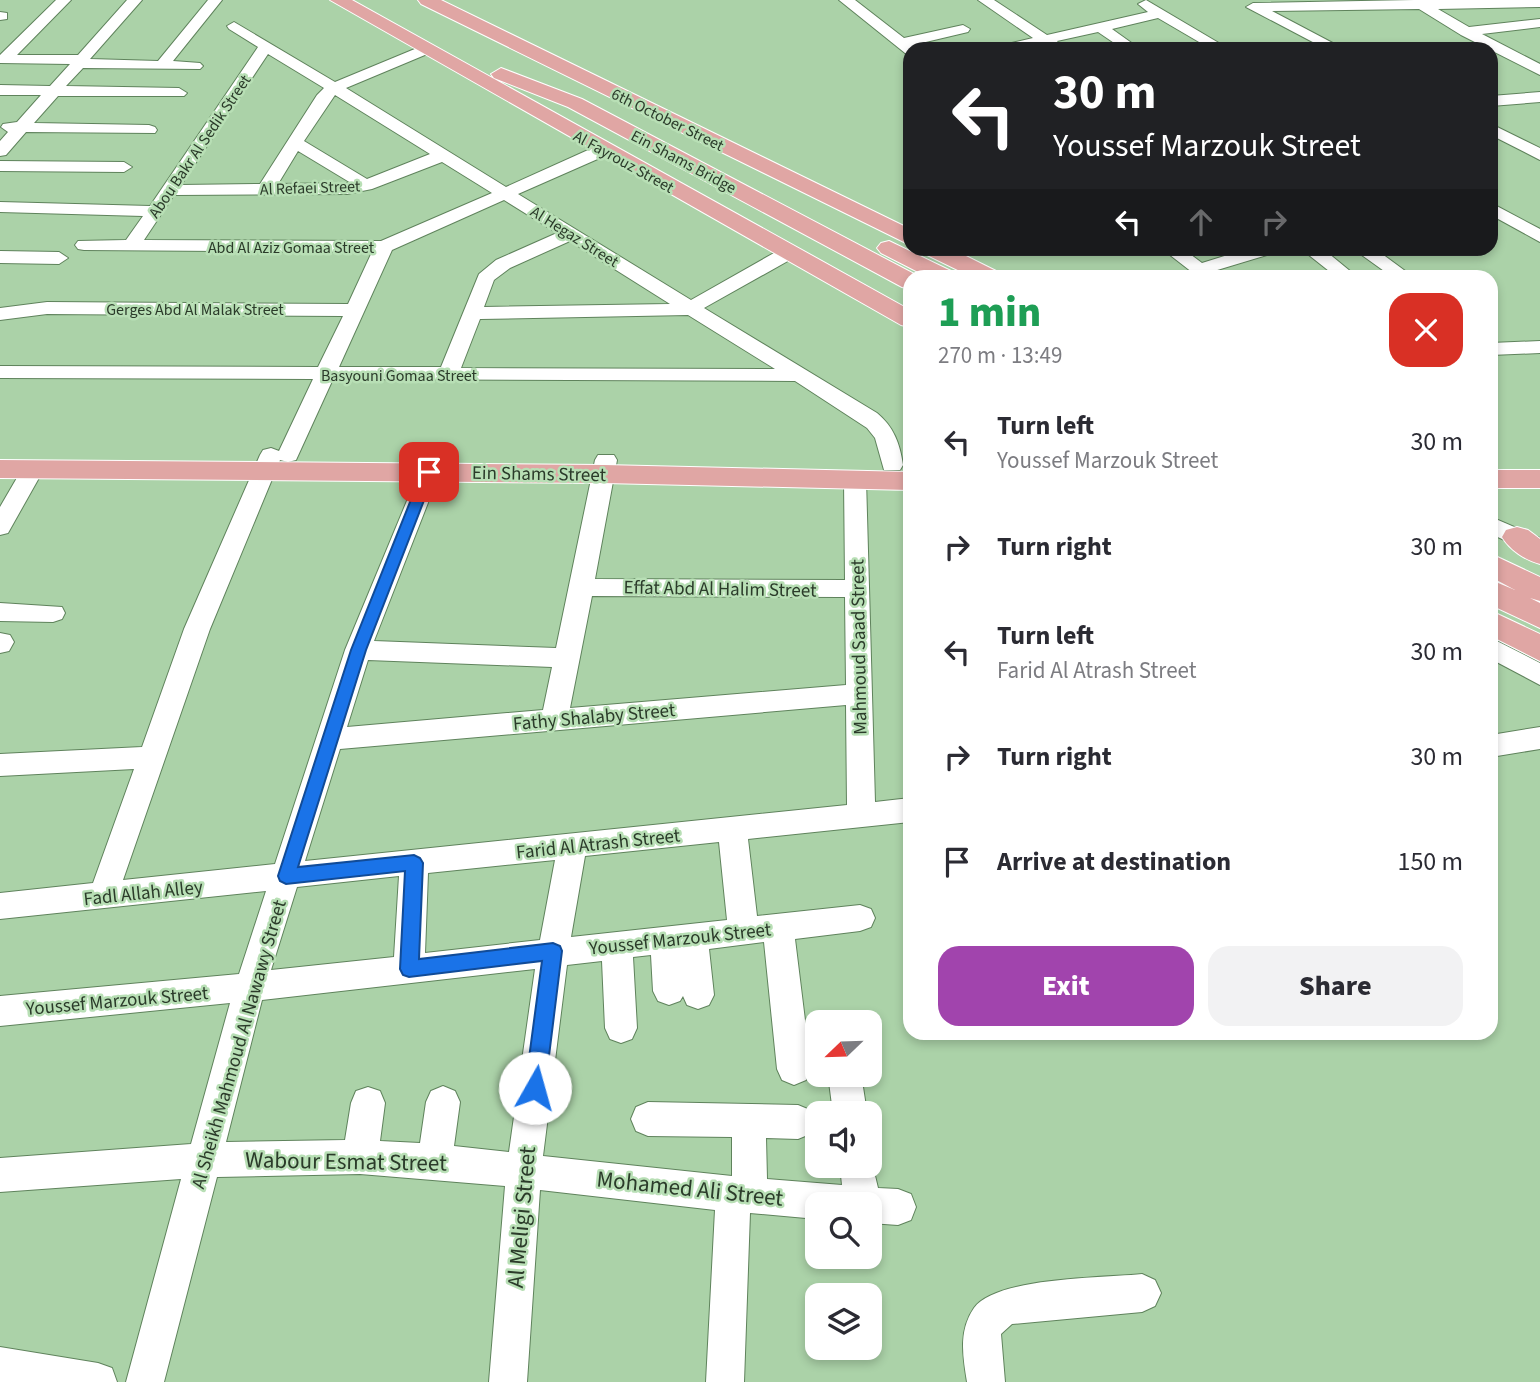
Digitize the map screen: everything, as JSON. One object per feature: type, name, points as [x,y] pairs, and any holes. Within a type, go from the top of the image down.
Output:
[{"type":"main road","name":"Al Fayrouz Street","points":[[340,0],[903,316]]},
{"type":"main road","name":"6th October Street","points":[[427,0],[903,235]]},
{"type":"main road","name":"Ein Shams Bridge","points":[[511,42],[567,80],[584,98],[903,278]]},
{"type":"main road","name":"Ein Shams Bridge","points":[[449,62],[584,98],[931,270]]},
{"type":"main road","points":[[947,256],[976,270]]},
{"type":"main road","name":"Ein Shams Street","points":[[0,453],[605,467],[903,470]]},
{"type":"main road","points":[[1498,457],[1540,457]]},
{"type":"main road","name":"Ein Shams Street","points":[[0,469],[274,460],[429,472],[605,467],[855,479],[903,470]]},
{"type":"main road","points":[[1498,479],[1540,479]]},
{"type":"main road","points":[[1498,568],[1540,590]]},
{"type":"main road","points":[[1498,595],[1540,617]]},
{"type":"main road","points":[[1498,634],[1540,649]]},
{"type":"street","points":[[2,59],[64,0]]},
{"type":"street","points":[[0,150],[135,0]]},
{"type":"street","points":[[162,65],[215,0]]},
{"type":"street","points":[[849,0],[901,43],[923,29]]},
{"type":"street","points":[[1139,0],[1210,42]]},
{"type":"street","points":[[1417,1],[1485,42]]},
{"type":"street","points":[[989,3],[1012,2]]},
{"type":"street","points":[[1248,3],[1536,2]]},
{"type":"street","points":[[989,3],[1048,42]]},
{"type":"street","points":[[1248,3],[1323,42]]},
{"type":"street","points":[[1036,42],[1161,13]]},
{"type":"street","points":[[1466,32],[1540,23]]},
{"type":"street","name":"Al Hegaz Street","points":[[234,26],[693,308],[881,427],[903,468]]},
{"type":"street","points":[[1100,27],[1122,42]]},
{"type":"street","points":[[905,42],[962,29]]},
{"type":"street","name":"Abou Bakr Al Sedik Street","points":[[132,245],[266,46]]},
{"type":"street","points":[[266,189],[320,102],[336,87],[427,49]]},
{"type":"street","points":[[1498,49],[1540,70]]},
{"type":"street","points":[[2,59],[195,66]]},
{"type":"street","points":[[0,90],[178,93]]},
{"type":"street","points":[[1498,100],[1540,97]]},
{"type":"street","points":[[0,127],[149,130]]},
{"type":"street","points":[[1498,132],[1539,153]]},
{"type":"street","points":[[295,142],[366,186]]},
{"type":"street","name":"Abd Al Aziz Gomaa Street","points":[[84,244],[384,247],[603,150]]},
{"type":"street","name":"Al Refaei Street","points":[[169,190],[346,189],[366,186],[444,155]]},
{"type":"street","points":[[0,166],[124,167]]},
{"type":"street","points":[[0,207],[155,211]]},
{"type":"street","points":[[1498,212],[1540,237]]},
{"type":"street","points":[[448,375],[486,278],[492,271],[571,234]]},
{"type":"street","points":[[103,896],[197,629],[274,460],[325,375],[384,247]]},
{"type":"street","points":[[472,313],[693,308],[788,253]]},
{"type":"street","points":[[1181,256],[1200,270]]},
{"type":"street","points":[[1231,256],[1250,270]]},
{"type":"street","points":[[1211,270],[1246,256]]},
{"type":"street","points":[[1320,256],[1340,270]]},
{"type":"street","points":[[1373,256],[1394,270]]},
{"type":"street","points":[[0,257],[59,258]]},
{"type":"street","name":"Gerges Abd Al Malak Street","points":[[0,314],[35,309],[355,310]]},
{"type":"street","points":[[1501,348],[1540,347]]},
{"type":"street","name":"Basyouni Gomaa Street","points":[[0,372],[799,375]]},
{"type":"street","points":[[555,719],[605,467]]},
{"type":"street","points":[[0,527],[33,469]]},
{"type":"street","name":"Al Sheikh Mahmoud Al Nawawy Street","points":[[145,1382],[250,987],[358,650],[429,472]]},
{"type":"street","name":"Mahmoud Saad Street","points":[[855,479],[861,815]]},
{"type":"street","name":"Effat Abd Al Halim Street","points":[[581,587],[858,589]]},
{"type":"street","points":[[0,612],[53,613]]},
{"type":"street","points":[[1498,637],[1540,675]]},
{"type":"street","points":[[358,650],[567,658]]},
{"type":"street","name":"Fathy Shalaby Street","points":[[329,738],[859,694]]},
{"type":"street","points":[[1498,745],[1540,738]]},
{"type":"street","points":[[0,765],[152,757]]},
{"type":"street","name":"Farid Al Atrash Street","points":[[286,876],[903,811]]},
{"type":"street","points":[[732,829],[744,931]]},
{"type":"street","name":"Al Meligi Street","points":[[508,1382],[524,1170],[553,951],[572,846]]},
{"type":"street","points":[[409,969],[414,863]]},
{"type":"street","name":"Fadl Allah Alley","points":[[0,906],[286,876]]},
{"type":"street","name":"Youssef Marzouk Street","points":[[0,1011],[250,987],[860,918]]},
{"type":"street","points":[[778,927],[794,1069]]},
{"type":"street","points":[[679,938],[684,993]]},
{"type":"street","points":[[617,944],[621,1028]]},
{"type":"street","points":[[360,1157],[368,1102]]},
{"type":"street","points":[[435,1161],[443,1102]]},
{"type":"street","points":[[648,1119],[798,1122]]},
{"type":"street","points":[[725,1382],[749,1121]]},
{"type":"street","name":"Wabour Esmat Street","points":[[0,1175],[204,1160],[360,1157],[524,1170]]},
{"type":"street","name":"Mohamed Ali Street","points":[[524,1170],[805,1200]]},
{"type":"street","points":[[986,1382],[980,1339],[986,1321],[999,1308],[1017,1304],[1142,1293]]},
{"type":"street","points":[[0,1366],[98,1382]]},
{"type":"route","points":[[429,472],[358,650],[286,876],[414,863],[409,969],[553,951],[535,1088]]}]
